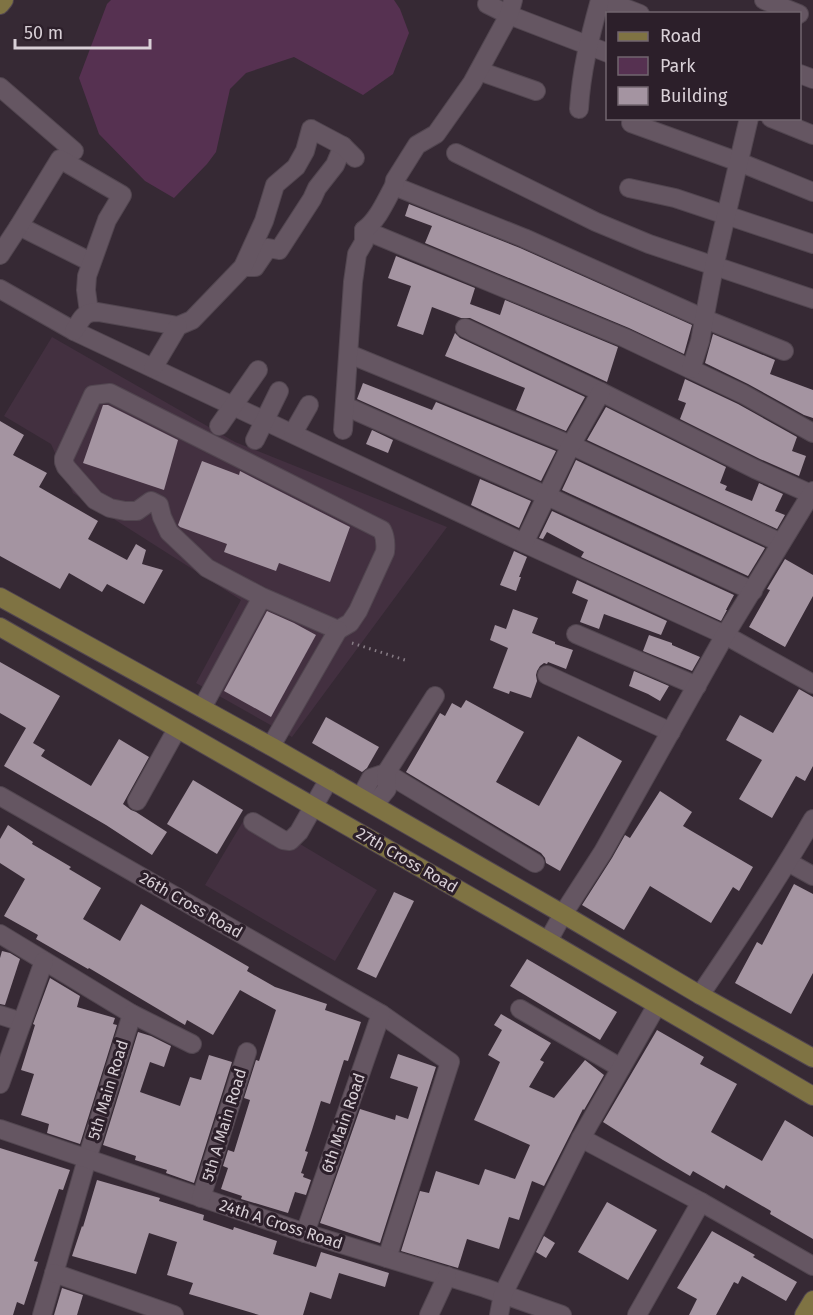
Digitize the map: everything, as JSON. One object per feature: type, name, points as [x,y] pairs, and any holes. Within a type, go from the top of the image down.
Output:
[{"type":"main road","points":[[0,5],[4,0]]},
{"type":"main road","name":"27th Cross Road","points":[[0,597],[368,801],[700,995],[813,1058]]},
{"type":"main road","name":"27th Cross Road","points":[[0,627],[548,941],[813,1096]]},
{"type":"main road","points":[[804,1315],[813,1300]]},
{"type":"street","points":[[579,109],[580,85],[588,45],[602,0],[635,12]]},
{"type":"street","points":[[487,4],[511,8],[606,52]]},
{"type":"street","points":[[771,4],[793,12]]},
{"type":"street","points":[[364,230],[374,220],[417,145],[436,134],[472,83],[511,8]]},
{"type":"street","points":[[479,71],[536,92]]},
{"type":"street","points":[[0,87],[74,151]]},
{"type":"street","points":[[691,369],[705,319],[714,267],[749,120]]},
{"type":"street","points":[[776,120],[813,135]]},
{"type":"street","points":[[631,123],[739,162],[813,192]]},
{"type":"street","points":[[74,331],[84,315],[89,312],[178,326],[192,320],[243,267],[264,221],[275,185],[296,167],[305,151],[311,129],[349,152],[316,188],[312,199],[279,250],[268,248],[255,267],[243,267]]},
{"type":"street","points":[[456,153],[596,222],[649,244],[813,299]]},
{"type":"street","points":[[0,255],[60,159],[122,195],[107,220],[87,276],[89,312]]},
{"type":"street","points":[[394,186],[524,238],[705,319],[784,351]]},
{"type":"street","points":[[629,188],[675,198],[813,244]]},
{"type":"street","points":[[19,226],[91,262]]},
{"type":"street","points":[[343,430],[353,282],[357,254],[364,242],[364,230]]},
{"type":"street","points":[[364,230],[625,338],[743,394],[813,434]]},
{"type":"street","points":[[0,289],[74,331],[725,635],[813,684]]},
{"type":"street","points":[[153,368],[178,326]]},
{"type":"street","points":[[465,328],[601,392],[754,469],[812,493],[725,635],[603,852],[548,941]]},
{"type":"street","points":[[349,354],[572,445],[782,543]]},
{"type":"street","points":[[219,426],[258,369]]},
{"type":"street","points":[[255,440],[279,391]]},
{"type":"street","points":[[524,543],[601,392]]},
{"type":"street","points":[[271,746],[336,634],[350,623],[358,611],[385,552],[386,544],[382,530],[110,393],[93,395],[64,462],[95,500],[110,508],[124,511],[137,511],[151,501],[159,505],[169,532],[207,568],[336,634]]},
{"type":"street","points":[[293,433],[309,405]]},
{"type":"street","points":[[345,406],[753,591]]},
{"type":"street","points":[[202,708],[262,597]]},
{"type":"street","points":[[576,634],[697,686]]},
{"type":"street","points":[[547,675],[671,732]]},
{"type":"street","points":[[368,801],[371,778],[386,773],[435,696]]},
{"type":"street","points":[[137,801],[177,729]]},
{"type":"street","points":[[386,773],[535,863]]},
{"type":"street","points":[[253,822],[284,840],[290,841],[299,832],[329,779]]},
{"type":"street","name":"26th Cross Road","points":[[0,798],[381,1014],[450,1062],[387,1257]]},
{"type":"street","points":[[700,995],[788,862],[813,819]]},
{"type":"street","points":[[788,862],[813,876]]},
{"type":"street","points":[[0,934],[132,1014],[192,1044]]},
{"type":"street","points":[[0,1084],[44,961]]},
{"type":"street","points":[[499,1315],[503,1294],[581,1138],[657,1005]]},
{"type":"street","points":[[520,1010],[621,1068]]},
{"type":"street","name":"5th Main Road","points":[[42,1315],[132,1014]]},
{"type":"street","name":"6th Main Road","points":[[305,1233],[381,1014]]},
{"type":"street","points":[[0,1015],[22,1022]]},
{"type":"street","name":"5th A Main Road","points":[[201,1198],[247,1052]]},
{"type":"street","name":"24th A Cross Road","points":[[0,1130],[305,1233],[447,1276],[562,1315]]},
{"type":"street","points":[[581,1138],[701,1202],[813,1266]]},
{"type":"street","points":[[637,1315],[701,1202]]},
{"type":"street","points":[[54,1273],[174,1315]]},
{"type":"street","points":[[429,1315],[447,1276]]},
{"type":"path","points":[[336,634],[408,661]]},
{"type":"shaded area","points":[[52,337],[235,442],[447,527],[292,737],[196,683],[241,600],[73,493],[51,444],[4,416]]},
{"type":"shaded area","points":[[248,813],[377,890],[335,961],[205,885]]},
{"type":"green space","points":[[111,0],[394,0],[409,33],[393,74],[363,95],[294,57],[246,73],[230,89],[216,152],[174,198],[145,181],[99,134],[79,78],[107,4]]},
{"type":"building","points":[[409,204],[520,248],[692,325],[684,354],[629,328],[425,243],[432,226],[405,216]]},
{"type":"building","points":[[396,256],[475,288],[470,304],[500,315],[505,300],[618,347],[607,382],[470,318],[461,318],[432,307],[423,335],[397,326],[411,286],[388,278]]},
{"type":"building","points":[[455,333],[460,338],[585,397],[566,431],[516,410],[525,388],[445,356]]},
{"type":"building","points":[[713,334],[775,360],[770,374],[813,390],[813,418],[705,363]]},
{"type":"building","points":[[685,379],[738,404],[797,437],[792,451],[806,456],[799,476],[680,419],[686,403],[678,400]]},
{"type":"building","points":[[363,383],[432,410],[436,402],[556,451],[541,481],[357,399]]},
{"type":"building","points":[[103,405],[108,405],[178,440],[164,490],[83,463]]},
{"type":"building","points":[[606,407],[726,467],[720,483],[727,486],[725,490],[752,501],[759,483],[783,494],[775,511],[785,515],[777,529],[587,440]]},
{"type":"building","points":[[0,421],[24,435],[13,455],[47,473],[39,487],[98,521],[88,539],[127,560],[136,544],[146,550],[142,564],[163,570],[144,604],[107,584],[102,592],[69,573],[60,589],[0,556]]},
{"type":"building","points":[[372,430],[393,440],[388,453],[366,444]]},
{"type":"building","points":[[576,460],[765,548],[748,576],[562,490]]},
{"type":"building","points":[[202,461],[239,475],[240,471],[350,527],[330,582],[279,563],[276,571],[224,552],[227,544],[180,527],[178,525]]},
{"type":"building","points":[[480,479],[531,501],[519,528],[471,505]]},
{"type":"building","points":[[552,511],[734,595],[721,621],[581,557],[584,552],[547,532],[543,539],[539,538]]},
{"type":"building","points":[[514,551],[527,557],[516,591],[500,585]]},
{"type":"building","points":[[785,559],[813,575],[813,596],[785,647],[749,627],[770,590],[767,589]]},
{"type":"building","points":[[577,580],[667,621],[661,635],[604,614],[599,629],[580,622],[588,600],[572,593]]},
{"type":"building","points":[[513,609],[538,618],[532,633],[573,650],[566,669],[548,662],[540,666],[531,698],[493,688],[508,648],[490,640],[495,625],[506,629]]},
{"type":"building","points":[[267,611],[316,635],[271,717],[224,691]]},
{"type":"building","points":[[649,635],[700,657],[692,671],[643,651]]},
{"type":"building","points":[[0,662],[60,696],[33,743],[45,750],[41,756],[91,786],[119,739],[149,757],[123,804],[167,832],[152,855],[106,825],[4,766],[26,728],[0,713]]},
{"type":"building","points":[[634,671],[669,686],[660,701],[629,686]]},
{"type":"building","points":[[799,689],[813,697],[813,766],[805,781],[796,776],[772,818],[739,799],[762,760],[726,740],[740,715],[773,733]]},
{"type":"building","points":[[466,700],[524,732],[496,782],[539,806],[578,736],[622,761],[560,871],[546,863],[541,853],[406,772],[440,713],[445,716],[452,703],[461,708]]},
{"type":"building","points":[[326,717],[379,747],[367,768],[362,772],[312,743]]},
{"type":"building","points":[[193,780],[243,810],[217,854],[167,824]]},
{"type":"building","points":[[660,791],[692,812],[683,826],[753,867],[739,891],[733,887],[711,923],[650,886],[624,930],[582,905],[625,835],[630,838]]},
{"type":"building","points":[[8,825],[33,842],[32,844],[101,888],[83,919],[120,941],[141,904],[249,967],[247,971],[275,987],[327,1004],[325,1010],[361,1022],[348,1061],[344,1060],[330,1104],[321,1101],[305,1151],[308,1152],[301,1173],[304,1174],[303,1177],[311,1180],[306,1195],[295,1192],[288,1213],[241,1199],[242,1196],[221,1189],[228,1168],[223,1166],[228,1150],[234,1152],[250,1100],[244,1098],[276,1010],[240,990],[213,1035],[187,1020],[185,1025],[36,939],[38,935],[4,916],[25,879],[0,863],[0,839]]},
{"type":"building","points":[[794,884],[813,894],[813,973],[791,1014],[735,983],[757,942],[762,945]]},
{"type":"building","points":[[394,892],[414,901],[376,978],[357,969]]},
{"type":"building","points":[[2,951],[20,959],[5,1005],[0,1004]]},
{"type":"building","points":[[527,959],[617,1012],[600,1040],[510,986]]},
{"type":"building","points":[[50,978],[80,996],[77,1007],[115,1018],[113,1024],[117,1025],[80,1144],[47,1133],[49,1124],[21,1115],[34,1074],[21,1070],[35,1025],[33,1024]]},
{"type":"building","points":[[501,1014],[551,1043],[540,1060],[544,1062],[529,1087],[554,1098],[585,1060],[604,1075],[583,1109],[544,1186],[532,1181],[519,1220],[509,1217],[499,1249],[467,1239],[458,1268],[401,1251],[420,1191],[429,1193],[436,1171],[479,1185],[485,1169],[515,1179],[530,1145],[474,1120],[500,1062],[488,1055],[502,1030],[494,1025]]},
{"type":"building","points":[[657,1030],[704,1057],[700,1064],[737,1084],[711,1132],[762,1161],[785,1120],[813,1137],[813,1239],[726,1185],[724,1189],[693,1171],[690,1176],[603,1122]]},
{"type":"building","points":[[138,1032],[171,1046],[164,1067],[150,1062],[140,1092],[180,1106],[190,1077],[201,1080],[209,1055],[232,1062],[194,1183],[166,1173],[167,1170],[135,1160],[136,1156],[103,1145]]},
{"type":"building","points":[[398,1054],[436,1067],[380,1243],[320,1223],[360,1109],[395,1120],[396,1115],[408,1119],[418,1087],[390,1078]]},
{"type":"building","points":[[0,1148],[70,1170],[63,1190],[59,1189],[34,1261],[38,1262],[24,1305],[17,1302],[13,1315],[0,1315]]},
{"type":"building","points":[[97,1180],[160,1198],[159,1201],[204,1215],[203,1220],[277,1241],[273,1254],[316,1267],[321,1252],[389,1273],[385,1287],[339,1273],[331,1299],[310,1292],[303,1315],[259,1315],[189,1294],[193,1283],[167,1275],[177,1242],[149,1233],[136,1274],[72,1256]]},
{"type":"building","points":[[607,1202],[657,1230],[628,1280],[578,1252]]},
{"type":"building","points":[[712,1231],[797,1282],[786,1301],[742,1276],[738,1284],[734,1282],[716,1315],[689,1315],[697,1299],[677,1288]]},
{"type":"building","points":[[544,1236],[555,1243],[546,1258],[536,1252]]},
{"type":"building","points":[[62,1288],[83,1295],[77,1315],[54,1315]]}]
